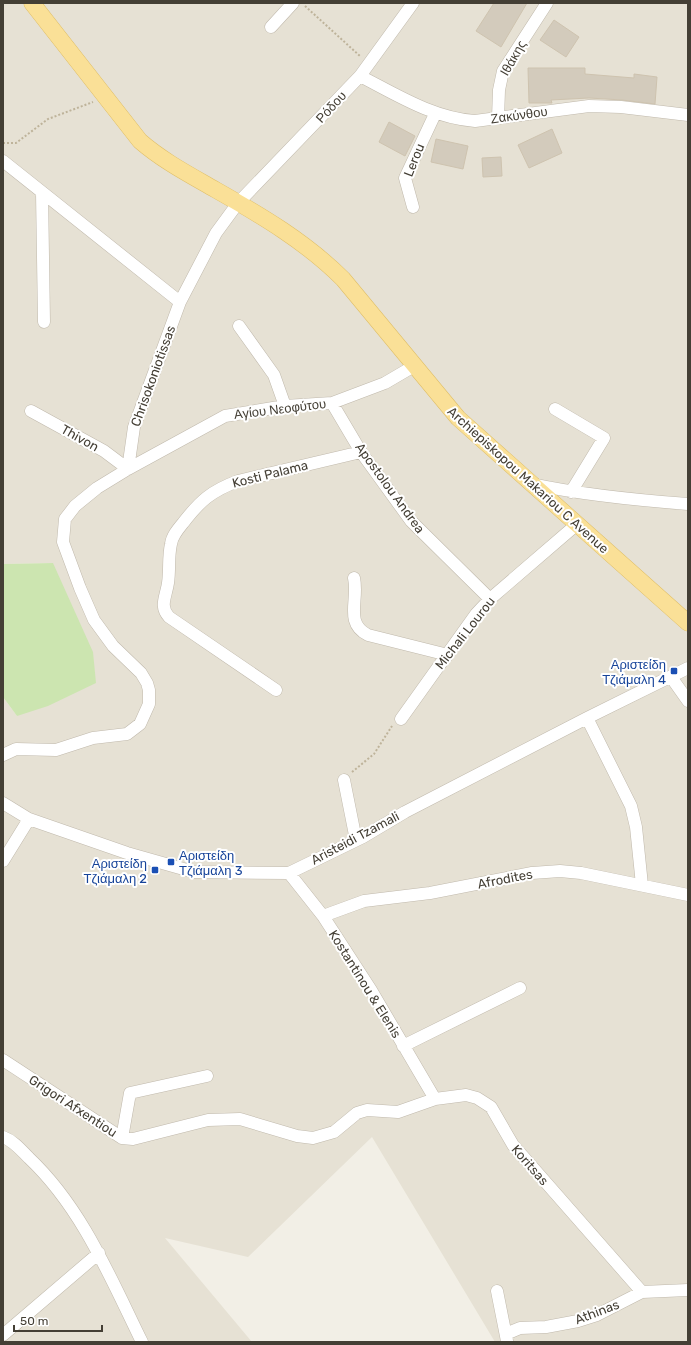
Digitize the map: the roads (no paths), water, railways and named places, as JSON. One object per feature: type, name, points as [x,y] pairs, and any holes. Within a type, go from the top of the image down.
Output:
[{"type":"main road","name":"Archiepiskopou Makariou C Avenue","points":[[32,3],[132,132],[152,151],[269,220],[325,261],[343,279],[458,418],[528,483],[688,623]]},
{"type":"street","points":[[270,27],[293,3]]},
{"type":"street","name":"Ρόδου","points":[[238,202],[360,76],[413,3]]},
{"type":"street","name":"Ιθάκης","points":[[498,118],[499,90],[503,71],[547,3]]},
{"type":"street","name":"Ζακύνθου","points":[[360,76],[435,114],[461,120],[475,121],[589,106],[621,107],[688,115]]},
{"type":"street","name":"Lerou","points":[[413,207],[405,178],[435,114]]},
{"type":"street","points":[[3,161],[180,302]]},
{"type":"street","points":[[42,192],[44,322]]},
{"type":"street","name":"Chrisokoniotissas","points":[[128,469],[134,427],[180,302],[216,233],[238,202]]},
{"type":"street","points":[[239,326],[274,375],[285,406]]},
{"type":"street","name":"Αγίου Νεοφύτου","points":[[128,469],[225,416],[285,406],[332,403],[385,383],[414,366]]},
{"type":"street","name":"Apostolou Andrea","points":[[332,403],[361,452],[411,521],[490,599]]},
{"type":"street","points":[[555,409],[604,438],[571,492]]},
{"type":"street","name":"Thivon","points":[[31,411],[104,451],[128,469]]},
{"type":"street","name":"Kosti Palama","points":[[276,690],[166,613],[163,602],[168,584],[169,555],[173,536],[198,504],[211,493],[225,486],[238,481],[361,452]]},
{"type":"street","points":[[3,755],[16,749],[56,750],[93,738],[124,735],[133,731],[140,724],[145,715],[149,704],[149,690],[147,683],[141,674],[113,646],[94,620],[63,542],[65,519],[75,506],[97,488],[128,469]]},
{"type":"street","points":[[528,483],[571,492],[634,500],[688,504]]},
{"type":"street","name":"Michali Lourou","points":[[401,719],[476,614],[490,599],[576,525]]},
{"type":"street","points":[[354,578],[356,594],[353,616],[354,623],[360,631],[368,635],[448,655]]},
{"type":"street","name":"Aristeidi Tzamali","points":[[3,803],[29,819],[127,853],[194,872],[289,873],[356,840],[404,812],[688,668]]},
{"type":"street","points":[[671,677],[688,701]]},
{"type":"street","points":[[587,718],[630,806],[636,827],[642,885]]},
{"type":"street","points":[[344,780],[356,840]]},
{"type":"street","points":[[3,861],[29,819]]},
{"type":"street","name":"Afrodites","points":[[323,916],[364,901],[430,893],[532,874],[560,871],[581,873],[688,895]]},
{"type":"street","name":"Kostantinou & Elenis","points":[[289,873],[323,916],[370,990],[435,1100]]},
{"type":"street","points":[[403,1046],[520,988]]},
{"type":"street","name":"Grigori Afxentiou","points":[[3,1060],[122,1138],[143,1138],[208,1120],[240,1119],[296,1136],[313,1138],[334,1132],[357,1113],[367,1110],[398,1112]]},
{"type":"street","points":[[122,1138],[130,1093],[207,1076]]},
{"type":"street","name":"Koritsas","points":[[398,1112],[435,1100],[466,1095],[477,1098],[490,1107],[513,1145],[642,1292]]},
{"type":"street","points":[[3,1137],[11,1140],[51,1179],[72,1207],[99,1253],[142,1342]]},
{"type":"street","points":[[3,1335],[99,1253]]},
{"type":"street","name":"Athinas","points":[[497,1291],[507,1338],[520,1328],[546,1327],[597,1315],[642,1292],[688,1290]]},
{"type":"place","name":"Αριστείδη Τζιάμαλη 4","points":[[674,671]]},
{"type":"place","name":"Αριστείδη Τζιάμαλη 3","points":[[171,862]]},
{"type":"place","name":"Αριστείδη Τζιάμαλη 2","points":[[155,870]]}]
